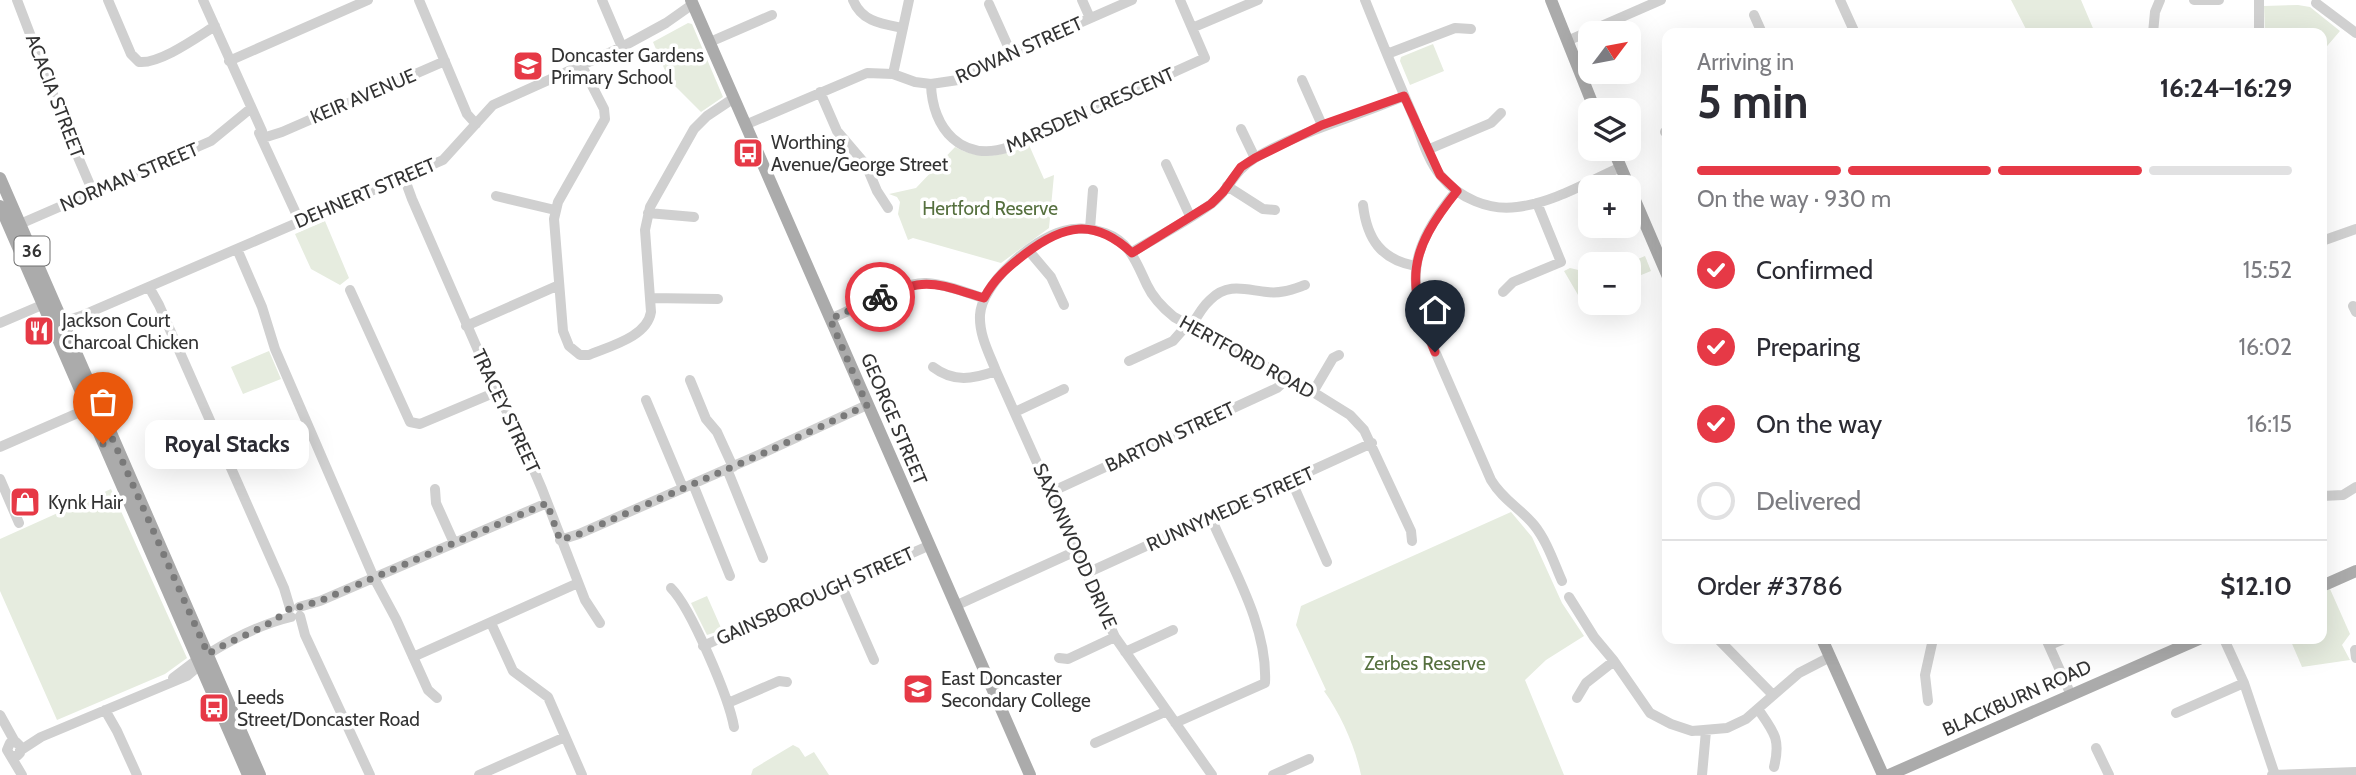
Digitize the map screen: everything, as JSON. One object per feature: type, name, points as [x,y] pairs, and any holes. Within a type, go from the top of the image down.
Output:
[{"type":"main road","points":[[1551,0],[1590,98]]},
{"type":"main road","name":"GEORGE STREET","points":[[693,5],[1030,775]]},
{"type":"main road","points":[[1618,161],[1662,263]]},
{"type":"main road","name":"36","points":[[0,178],[63,323],[92,407]]},
{"type":"main road","name":"36","points":[[2,214],[44,310],[92,407],[202,659],[248,775]]},
{"type":"main road","points":[[2327,584],[2356,571]]},
{"type":"main road","points":[[1824,644],[1883,775]]},
{"type":"main road","name":"BLACKBURN ROAD","points":[[1889,775],[2188,644]]},
{"type":"main road","name":"36","points":[[202,659],[260,775]]},
{"type":"street","name":"ACACIA STREET","points":[[17,0],[93,192]]},
{"type":"street","points":[[108,0],[131,54],[139,62],[148,62],[180,48],[215,26]]},
{"type":"street","points":[[203,0],[300,222]]},
{"type":"street","points":[[229,61],[368,0]]},
{"type":"street","points":[[419,0],[463,101],[478,122]]},
{"type":"street","points":[[602,0],[622,47]]},
{"type":"street","points":[[853,0],[864,17],[877,23],[903,28]]},
{"type":"street","points":[[892,74],[909,0]]},
{"type":"street","points":[[1082,0],[1090,18]]},
{"type":"street","name":"ROWAN STREET","points":[[745,125],[867,73],[892,74],[931,84],[958,80],[1011,53],[1132,0]]},
{"type":"street","points":[[1180,0],[1192,28],[1258,0]]},
{"type":"street","points":[[1365,0],[1427,150],[1440,175],[1457,191],[1492,207],[1516,208],[1537,203],[1621,167]]},
{"type":"street","points":[[1567,41],[1661,0]]},
{"type":"street","points":[[1840,0],[1853,28]]},
{"type":"street","points":[[2153,28],[2155,12],[2160,0]]},
{"type":"street","points":[[2194,0],[2219,0]]},
{"type":"street","points":[[2259,0],[2259,28]]},
{"type":"street","points":[[2314,1],[2356,33]]},
{"type":"street","points":[[989,4],[1011,53]]},
{"type":"street","name":"DEHNERT STREET","points":[[63,323],[70,323],[444,159],[495,104],[622,47],[693,5]]},
{"type":"street","points":[[1754,15],[1760,28]]},
{"type":"street","points":[[709,42],[772,16]]},
{"type":"street","name":"MARSDEN CRESCENT","points":[[931,84],[933,109],[952,139],[973,149],[996,152],[1205,58],[1192,28]]},
{"type":"street","points":[[1387,54],[1455,28],[1471,29]]},
{"type":"street","name":"KEIR AVENUE","points":[[264,140],[445,61]]},
{"type":"street","points":[[584,65],[605,112],[604,123],[555,210],[554,232],[565,337],[574,352],[583,356],[643,329],[651,315],[646,245],[648,213],[691,134],[703,119],[735,101]]},
{"type":"street","points":[[1303,80],[1322,125]]},
{"type":"street","points":[[820,92],[837,131],[866,165],[888,208]]},
{"type":"street","points":[[1132,253],[1211,204],[1241,167],[1255,158],[1322,125],[1404,96]]},
{"type":"street","name":"NORMAN STREET","points":[[22,229],[93,192],[215,139],[251,111]]},
{"type":"street","points":[[1427,150],[1491,123],[1501,113]]},
{"type":"street","points":[[1241,130],[1255,158]]},
{"type":"street","points":[[1166,164],[1190,216]]},
{"type":"street","name":"TRACEY STREET","points":[[402,178],[496,391],[520,438],[591,612],[600,623]]},
{"type":"street","points":[[1227,186],[1263,209],[1275,209]]},
{"type":"street","points":[[830,319],[905,286],[922,282],[984,298],[999,274],[1050,236],[1063,231],[1090,229],[1093,190]]},
{"type":"street","points":[[1457,191],[1440,211],[1423,240],[1416,266],[1416,302],[1490,480],[1500,495],[1534,525],[1562,581]]},
{"type":"street","points":[[496,197],[555,210]]},
{"type":"street","points":[[1503,292],[1513,282],[1560,262],[1537,203]]},
{"type":"street","points":[[1363,205],[1365,222],[1385,254],[1399,263],[1416,266]]},
{"type":"street","points":[[648,213],[694,217]]},
{"type":"street","points":[[22,229],[28,255],[43,290],[44,310]]},
{"type":"street","name":"HERTFORD ROAD","points":[[1090,229],[1119,240],[1132,253],[1147,286],[1160,305],[1189,326],[1313,392],[1350,415],[1364,430],[1371,443],[1411,531],[1412,541]]},
{"type":"street","points":[[2327,239],[2356,229]]},
{"type":"street","points":[[237,249],[262,307],[275,349],[374,578],[428,690],[437,698]]},
{"type":"street","points":[[1030,251],[1051,277],[1064,305]]},
{"type":"street","points":[[467,326],[559,285]]},
{"type":"street","points":[[1129,360],[1173,341],[1189,326],[1208,301],[1232,287],[1285,292],[1305,285]]},
{"type":"street","points":[[151,286],[370,775]]},
{"type":"street","points":[[350,290],[410,422],[422,424],[496,391]]},
{"type":"street","points":[[650,298],[718,299]]},
{"type":"street","name":"SAXONWOOD DRIVE","points":[[984,298],[980,314],[982,337],[1115,637],[1212,775]]},
{"type":"street","points":[[44,310],[63,323]]},
{"type":"street","points":[[0,323],[44,310]]},
{"type":"street","points":[[1313,392],[1333,358],[1339,355]]},
{"type":"street","points":[[933,368],[945,376],[959,379],[996,371]]},
{"type":"street","name":"BARTON STREET","points":[[1051,492],[1277,388],[1287,379]]},
{"type":"street","points":[[690,380],[706,419],[717,432],[763,558]]},
{"type":"street","points":[[1015,412],[1064,389]]},
{"type":"street","points":[[646,400],[730,576]]},
{"type":"street","points":[[561,542],[867,405]]},
{"type":"street","points":[[0,447],[92,407]]},
{"type":"street","name":"RUNNYMEDE STREET","points":[[1087,573],[1371,443]]},
{"type":"street","points":[[0,480],[19,523]]},
{"type":"street","points":[[1292,481],[1327,562]]},
{"type":"street","points":[[2327,496],[2343,495],[2356,487]]},
{"type":"street","points":[[435,489],[436,503],[454,543]]},
{"type":"street","points":[[11,750],[167,683],[234,639],[547,503]]},
{"type":"street","points":[[1175,723],[1265,683],[1264,651],[1257,625],[1211,518]]},
{"type":"street","name":"GAINSBOROUGH STREET","points":[[703,646],[928,546]]},
{"type":"street","points":[[955,606],[1076,551]]},
{"type":"street","points":[[413,657],[579,585]]},
{"type":"street","points":[[841,585],[874,660]]},
{"type":"street","points":[[671,588],[683,602],[703,646],[728,703],[734,727]]},
{"type":"street","points":[[1569,597],[1594,637],[1650,713],[1692,731],[1727,728],[1746,719],[1800,673],[1830,657]]},
{"type":"street","points":[[491,623],[513,671],[548,696],[582,775]]},
{"type":"street","points":[[1125,652],[1173,630]]},
{"type":"street","points":[[1059,659],[1068,659],[1115,637]]},
{"type":"street","points":[[1723,644],[1773,695]]},
{"type":"street","points":[[1928,701],[1925,675],[1932,644]]},
{"type":"street","points":[[2049,644],[2071,695]]},
{"type":"street","points":[[2226,644],[2244,683],[2274,775],[2356,772]]},
{"type":"street","points":[[1577,698],[1586,683],[1614,661]]},
{"type":"street","points":[[728,703],[779,681],[788,682]]},
{"type":"street","points":[[2176,713],[2244,683]]},
{"type":"street","points":[[108,709],[137,775]]},
{"type":"street","points":[[1759,709],[1775,734],[1778,749],[1774,767]]},
{"type":"street","points":[[1095,743],[1167,711]]},
{"type":"street","points":[[2,720],[11,750],[22,773]]},
{"type":"street","points":[[1702,775],[1706,731]]},
{"type":"street","points":[[479,775],[565,737]]},
{"type":"street","points":[[2096,748],[2109,775]]},
{"type":"street","points":[[1273,775],[1309,759]]},
{"type":"green space","points":[[2011,0],[2081,0],[2093,28],[2025,28]]},
{"type":"green space","points":[[2264,6],[2310,7],[2340,31],[2327,46],[2327,28],[2265,28]]},
{"type":"green space","points":[[688,23],[692,24],[723,97],[701,112],[669,80],[653,42]]},
{"type":"green space","points":[[1433,44],[1444,71],[1410,85],[1400,61],[1401,57]]},
{"type":"green space","name":"Hertford Reserve","points":[[1029,145],[1044,179],[1054,175],[1049,228],[1001,263],[913,238],[908,240],[898,214],[900,202],[897,197],[889,194],[916,188],[955,147],[974,154],[992,155]]},
{"type":"green space","points":[[325,221],[349,278],[340,285],[311,269],[295,234]]},
{"type":"green space","points":[[1645,256],[1651,271],[1641,275],[1641,258]]},
{"type":"green space","points":[[1570,268],[1578,270],[1578,295],[1564,271]]},
{"type":"green space","points":[[269,351],[281,379],[243,394],[231,367]]},
{"type":"green space","points":[[111,489],[187,658],[165,674],[57,720],[0,591],[0,539]]},
{"type":"green space","name":"Zerbes Reserve","points":[[1511,512],[1532,537],[1562,603],[1584,636],[1546,660],[1525,680],[1564,775],[1361,775],[1347,731],[1324,691],[1326,690],[1296,625],[1301,606]]},
{"type":"green space","points":[[2330,589],[2350,634],[2342,645],[2350,660],[2302,667],[2292,644],[2327,644],[2327,590]]},
{"type":"green space","points":[[707,596],[722,630],[707,635],[691,603]]},
{"type":"green space","points":[[793,745],[799,748],[805,757],[814,752],[829,775],[751,775],[753,769]]},
{"type":"way so far","points":[[103,444],[87,409],[97,404],[208,654],[273,622],[289,612],[292,606],[299,607],[320,601],[547,503],[560,540],[753,458],[867,405],[830,319],[880,297]]},
{"type":"place","name":"Doncaster Gardens Primary School","points":[[528,66]]},
{"type":"place","name":"Worthing Avenue/George Street","points":[[748,153]]},
{"type":"place","name":"Jackson Court Charcoal Chicken","points":[[39,331]]},
{"type":"place","name":"Royal Stacks","points":[[103,444]]},
{"type":"place","name":"Kynk Hair","points":[[25,502]]},
{"type":"place","name":"East Doncaster Secondary College","points":[[918,689]]},
{"type":"place","name":"Leeds Street/Doncaster Road","points":[[214,708]]},
{"type":"route","points":[[880,297],[922,282],[984,298],[999,274],[1050,236],[1063,231],[1081,228],[1105,233],[1119,240],[1132,253],[1211,204],[1241,167],[1255,158],[1322,125],[1404,96],[1440,175],[1457,191],[1440,211],[1423,240],[1416,266],[1416,302],[1435,352]]}]
